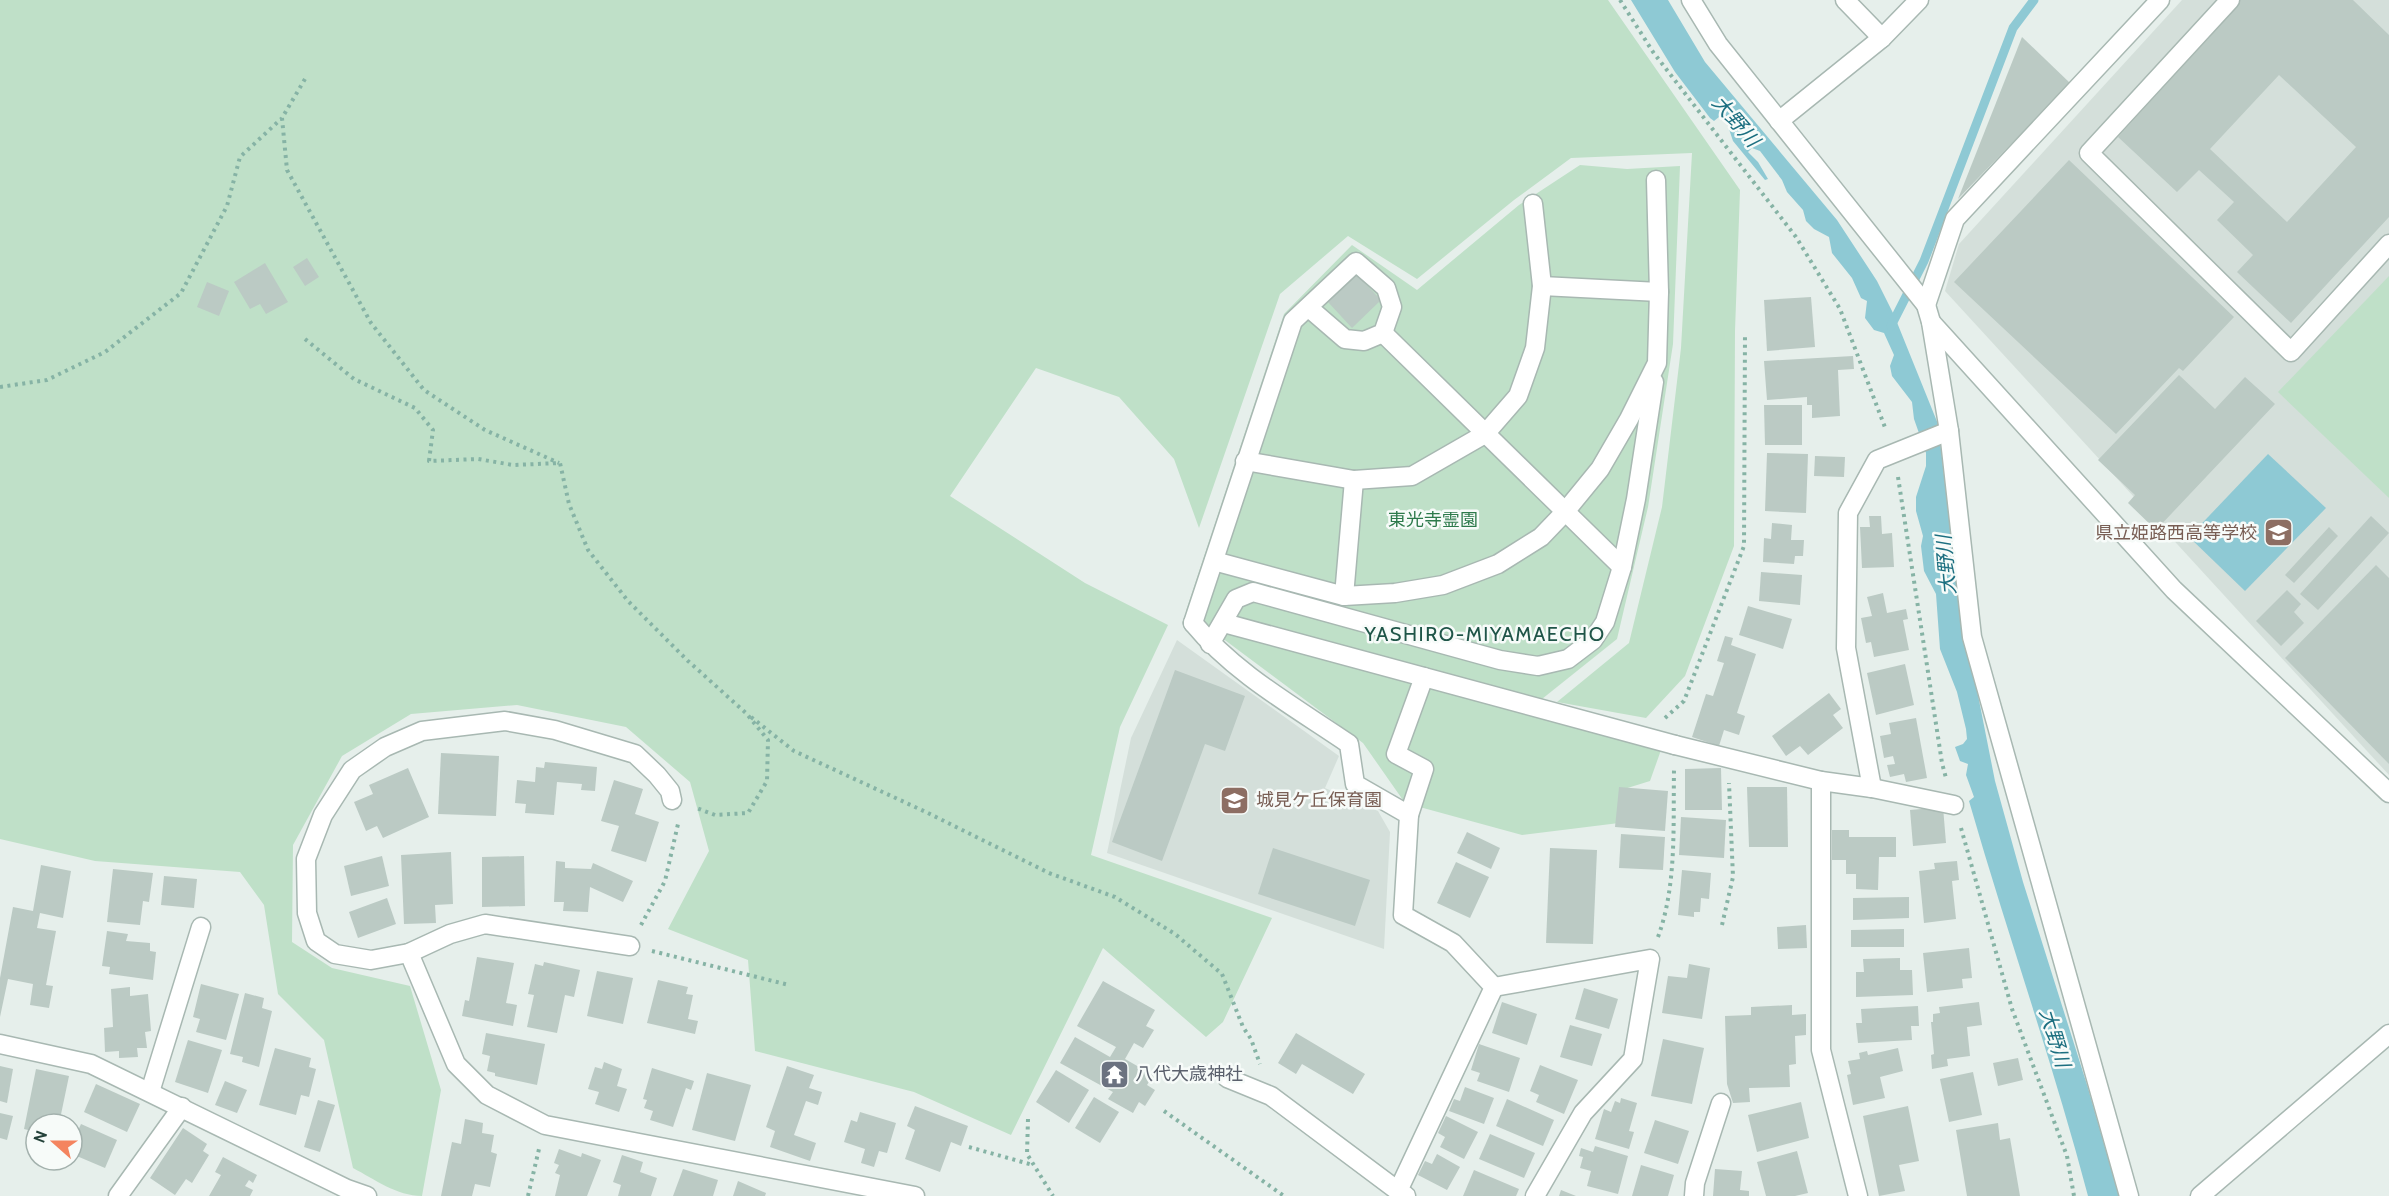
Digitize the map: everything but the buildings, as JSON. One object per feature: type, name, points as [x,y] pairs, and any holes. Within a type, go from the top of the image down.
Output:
[{"type":"street","points":[[1691,0],[1718,44],[1928,313],[2174,590],[2389,793]]},
{"type":"street","points":[[1845,0],[1882,38]]},
{"type":"street","points":[[1779,121],[1882,38],[1919,0]]},
{"type":"street","points":[[2129,1196],[1972,637],[1949,431],[1928,313],[1955,219],[2160,0]]},
{"type":"street","points":[[2230,0],[2089,153],[2291,352],[2389,244]]},
{"type":"street","points":[[1210,644],[1224,623],[1236,598],[1253,592],[1500,660],[1538,666],[1568,659],[1593,640],[1605,622],[1622,567],[1636,499],[1657,363],[1659,292],[1656,180]]},
{"type":"street","points":[[1245,461],[1354,480],[1412,476],[1485,434],[1518,396],[1535,348],[1542,286],[1533,204]]},
{"type":"street","points":[[1309,308],[1346,339],[1364,341],[1383,333],[1392,307],[1386,288],[1356,262],[1293,321],[1193,623],[1210,644],[1238,667],[1349,744],[1355,784],[1409,815]]},
{"type":"street","points":[[1542,286],[1659,292]]},
{"type":"street","points":[[1383,333],[1564,513],[1622,567]]},
{"type":"street","points":[[1214,561],[1344,596],[1395,593],[1443,585],[1498,564],[1540,537],[1564,513],[1600,469],[1629,419],[1657,363]]},
{"type":"street","points":[[1872,788],[1846,648],[1848,513],[1877,460],[1949,431]]},
{"type":"street","points":[[1344,596],[1354,480]]},
{"type":"street","points":[[1224,623],[1675,745],[1821,781],[1872,788],[1954,805]]},
{"type":"street","points":[[1424,677],[1396,754],[1424,769],[1409,815],[1403,915],[1452,943],[1494,987]]},
{"type":"street","points":[[630,946],[485,924],[450,934],[409,953],[371,960],[335,954],[316,941],[306,913],[306,859],[323,815],[352,770],[385,747],[422,731],[506,722],[555,730],[635,754],[670,791],[672,800]]},
{"type":"street","points":[[1821,781],[1821,1050],[1858,1196]]},
{"type":"street","points":[[150,1092],[201,927]]},
{"type":"street","points":[[409,953],[456,1064],[487,1095],[544,1125],[915,1196]]},
{"type":"street","points":[[1494,987],[1650,959],[1633,1059],[1583,1113],[1535,1196]]},
{"type":"street","points":[[1227,1078],[1270,1096],[1402,1194],[1494,987]]},
{"type":"street","points":[[2200,1196],[2389,1034]]},
{"type":"street","points":[[0,1044],[91,1064],[347,1189],[367,1196]]},
{"type":"street","points":[[1694,1196],[1695,1183],[1721,1103]]},
{"type":"street","points":[[118,1196],[182,1107]]},
{"type":"path","points":[[1620,0],[1653,52],[1796,237],[1840,309],[1894,453],[1942,763],[2012,1009],[2067,1156],[2074,1196]]},
{"type":"path","points":[[0,387],[47,380],[105,352],[181,292],[227,206],[240,157],[282,118],[305,78]]},
{"type":"path","points":[[282,118],[287,170],[371,323],[424,390],[485,430],[560,463]]},
{"type":"path","points":[[1645,736],[1684,701],[1744,546],[1745,333]]},
{"type":"path","points":[[305,339],[354,379],[415,408],[433,430],[429,461],[478,459],[513,465],[560,463]]},
{"type":"path","points":[[560,463],[569,504],[588,550],[635,608],[688,662],[794,751],[928,813],[1049,873],[1115,897],[1175,934],[1222,974],[1243,1027],[1251,1039],[1270,1096]]},
{"type":"path","points":[[672,800],[715,814],[748,813],[766,782],[768,740],[746,713]]},
{"type":"path","points":[[1650,959],[1666,916],[1671,872],[1675,745]]},
{"type":"path","points":[[1722,925],[1734,877],[1728,758]]},
{"type":"path","points":[[672,800],[679,820],[665,881],[630,946],[789,985]]},
{"type":"path","points":[[1164,1111],[1284,1196]]},
{"type":"path","points":[[1028,1119],[1027,1154],[1053,1196]]},
{"type":"path","points":[[528,1196],[544,1125]]},
{"type":"path","points":[[969,1147],[1034,1166]]},
{"type":"shaded area","name":"県立姫路西高等学校","points":[[2182,0],[2389,0],[2389,775],[1945,291],[1959,244]]},
{"type":"shaded area","name":"城見ケ丘保育園","points":[[1177,640],[1339,756],[1325,788],[1378,811],[1390,832],[1384,949],[1107,853],[1131,738]]},
{"type":"green space","points":[[0,0],[1608,0],[1740,190],[1735,331],[1734,546],[1685,676],[1646,718],[1557,702],[1629,643],[1662,507],[1681,348],[1692,153],[1571,158],[1514,200],[1417,279],[1348,236],[1280,294],[1199,528],[1174,459],[1119,397],[1036,368],[950,496],[1085,583],[1168,625],[1120,727],[1091,855],[1272,918],[1223,1022],[1206,1037],[1103,948],[1011,1135],[914,1092],[755,1051],[748,960],[668,929],[709,851],[690,782],[626,727],[517,705],[411,714],[342,756],[293,845],[292,942],[332,968],[410,986],[441,1090],[422,1196],[404,1193],[353,1168],[324,1040],[278,994],[264,905],[240,872],[95,861],[0,839]]},
{"type":"green space","name":"東光寺霊園","points":[[1580,165],[1627,169],[1680,166],[1673,344],[1648,507],[1617,639],[1537,703],[1666,736],[1650,781],[1621,790],[1619,823],[1522,835],[1405,803],[1363,743],[1186,611],[1284,314],[1352,245],[1417,290],[1519,205]]},
{"type":"green space","points":[[2389,276],[2389,498],[2278,392]]},
{"type":"water","name":"大野川","points":[[1631,0],[1668,0],[1705,62],[1837,220],[1877,281],[1894,315],[1938,424],[1958,594],[1995,781],[2023,882],[2088,1088],[2119,1196],[2088,1196],[1969,801],[1974,797],[1966,775],[1968,764],[1960,761],[1955,747],[1963,744],[1967,739],[1966,729],[1957,692],[1940,649],[1936,594],[1924,571],[1921,546],[1923,536],[1916,511],[1916,497],[1926,466],[1926,453],[1914,419],[1912,402],[1892,376],[1890,366],[1894,355],[1884,333],[1874,330],[1865,318],[1867,301],[1861,298],[1852,278],[1832,253],[1829,237],[1814,229],[1806,221],[1803,210],[1787,192],[1782,180],[1760,151],[1752,148],[1748,152],[1758,162],[1768,179],[1765,180],[1733,141],[1726,120],[1719,117],[1714,121],[1710,118],[1675,72]]},
{"type":"water","points":[[2268,454],[2326,508],[2245,591],[2189,537]]},
{"type":"waterway","points":[[1891,326],[1924,261],[2013,28],[2034,0]]},
{"type":"place","name":"県立姫路西高等学校","points":[[2278,533]]},
{"type":"place","name":"城見ケ丘保育園","points":[[1235,800]]},
{"type":"place","name":"八代大歳神社","points":[[1114,1074]]},
{"type":"district","name":"YASHIRO-MIYAMAECHO","points":[[1485,634]]}]
